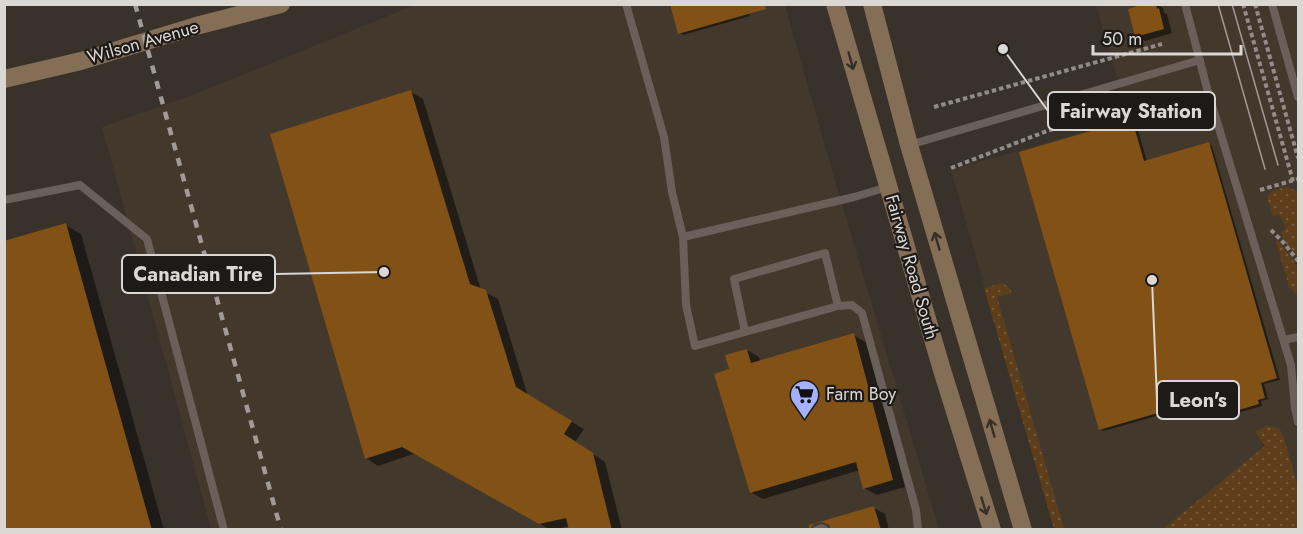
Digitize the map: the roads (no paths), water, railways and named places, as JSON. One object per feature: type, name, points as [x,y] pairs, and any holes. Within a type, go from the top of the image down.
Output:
[{"type":"main road","name":"Wilson Avenue","points":[[4,79],[81,61],[196,26],[280,4]]},
{"type":"main road","name":"Fairway Road South","points":[[835,4],[942,370],[992,530]]},
{"type":"main road","name":"Fairway Road South","points":[[872,4],[909,145],[1023,530]]},
{"type":"lane","points":[[626,4],[663,137],[672,192],[683,237],[686,305],[695,346],[838,306],[852,305],[862,313],[916,510],[918,530]]},
{"type":"lane","points":[[1185,4],[1217,123],[1292,365],[1295,408],[1299,422]]},
{"type":"lane","points":[[1272,4],[1299,97]]},
{"type":"lane","points":[[909,145],[1200,60]]},
{"type":"lane","points":[[4,200],[80,185],[147,239],[224,530]]},
{"type":"lane","points":[[683,237],[888,187]]},
{"type":"lane","points":[[745,332],[734,279],[814,256],[825,253],[838,306]]},
{"type":"lane","points":[[1284,340],[1299,337]]},
{"type":"lane","points":[[817,530],[822,528],[825,530]]},
{"type":"tram line","points":[[1218,4],[1265,169]]},
{"type":"tram line","points":[[1232,4],[1278,165]]},
{"type":"railway","points":[[135,4],[281,530]]},
{"type":"place","name":"Fairway Station","points":[[1003,49]]},
{"type":"place","name":"Canadian Tire","points":[[384,272]]},
{"type":"place","name":"Leon's","points":[[1152,280]]},
{"type":"place","name":"Farm Boy","points":[[805,420]]}]
